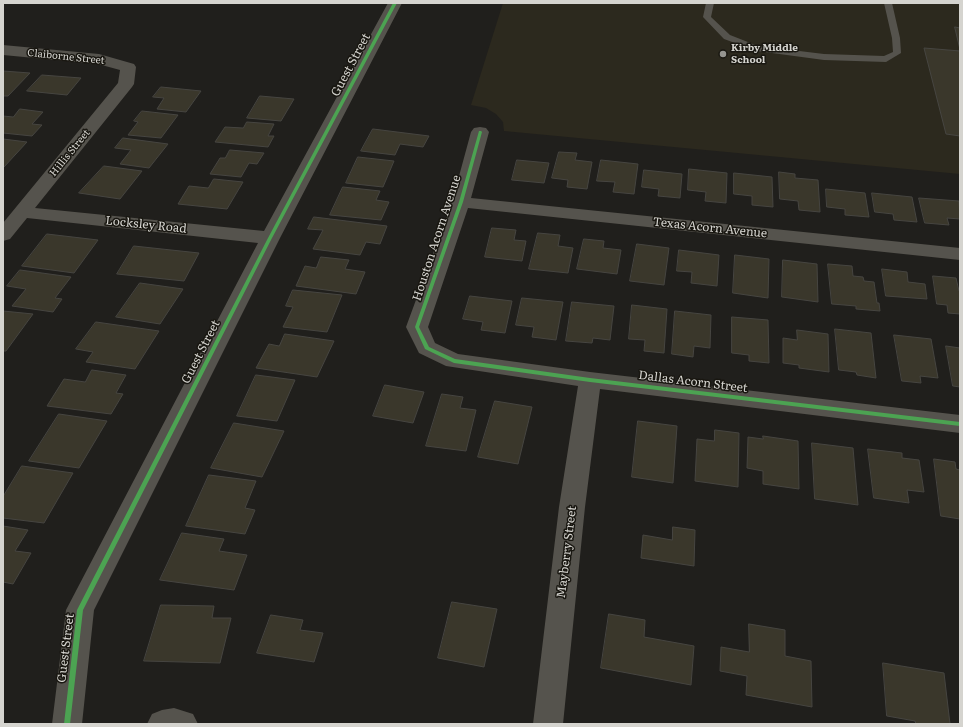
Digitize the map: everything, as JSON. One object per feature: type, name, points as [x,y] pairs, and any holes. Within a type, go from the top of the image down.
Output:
[{"type":"street","name":"Guest Street","points":[[67,724],[80,610],[270,238],[395,3]]},
{"type":"street","name":"Claiborne Street","points":[[3,50],[99,59],[128,67]]},
{"type":"street","name":"Hillis Street","points":[[3,235],[126,84],[128,67]]},
{"type":"street","name":"Houston Acorn Avenue","points":[[427,348],[417,327],[461,202],[480,132]]},
{"type":"street","name":"Texas Acorn Avenue","points":[[461,202],[960,254]]},
{"type":"street","name":"Locksley Road","points":[[23,212],[270,238]]},
{"type":"street","name":"Dallas Acorn Street","points":[[427,348],[454,361],[590,380],[960,424]]},
{"type":"street","name":"Mayberry Street","points":[[548,724],[572,507],[590,380]]},
{"type":"street","points":[[162,724],[174,722],[183,724]]},
{"type":"lane","points":[[710,3],[708,17],[727,37],[757,48],[824,57],[886,59],[897,53],[896,38],[888,3]]},
{"type":"shaded area","name":"Kirby Middle School","points":[[503,3],[960,3],[960,174],[504,131],[503,122],[496,114],[486,108],[471,105]]},
{"type":"building","points":[[955,27],[960,28],[960,51]]},
{"type":"building","points":[[924,48],[960,51],[960,136],[946,134]]},
{"type":"building","points":[[3,71],[30,73],[8,96],[3,96]]},
{"type":"building","points":[[42,75],[81,78],[67,95],[27,91]]},
{"type":"building","points":[[161,87],[201,91],[186,112],[157,109],[164,98],[153,97]]},
{"type":"building","points":[[260,96],[294,99],[281,121],[247,118]]},
{"type":"building","points":[[20,109],[43,112],[32,124],[42,125],[32,136],[3,133],[3,116],[13,117]]},
{"type":"building","points":[[142,111],[178,115],[161,138],[128,135],[138,122],[134,121]]},
{"type":"building","points":[[247,122],[274,124],[268,136],[274,136],[268,147],[215,142],[225,127],[243,128]]},
{"type":"building","points":[[373,129],[429,136],[423,147],[400,144],[395,155],[361,151]]},
{"type":"building","points":[[123,138],[168,144],[149,168],[120,164],[131,150],[115,148]]},
{"type":"building","points":[[3,139],[27,142],[4,167],[3,167]]},
{"type":"building","points":[[230,150],[264,153],[257,164],[249,163],[241,177],[210,174],[220,158],[225,158]]},
{"type":"building","points":[[559,152],[577,153],[575,160],[592,162],[587,189],[567,187],[568,180],[552,178]]},
{"type":"building","points":[[358,157],[394,161],[383,187],[346,183]]},
{"type":"building","points":[[517,160],[549,163],[544,183],[512,180]]},
{"type":"building","points":[[601,160],[638,164],[634,194],[613,192],[615,182],[597,181]]},
{"type":"building","points":[[104,166],[142,171],[120,199],[79,193]]},
{"type":"building","points":[[689,169],[727,173],[726,203],[705,201],[706,192],[688,190]]},
{"type":"building","points":[[644,170],[682,174],[680,198],[658,196],[659,189],[642,187]]},
{"type":"building","points":[[779,172],[795,174],[795,178],[818,180],[820,212],[799,210],[798,201],[780,199]]},
{"type":"building","points":[[734,173],[772,177],[773,207],[752,205],[752,196],[734,194]]},
{"type":"building","points":[[214,179],[243,182],[227,209],[178,204],[189,186],[208,188]]},
{"type":"building","points":[[343,187],[380,191],[376,200],[389,202],[381,220],[330,215]]},
{"type":"building","points":[[826,189],[865,193],[869,217],[845,215],[845,209],[827,207]]},
{"type":"building","points":[[872,193],[912,197],[917,222],[894,220],[893,214],[875,212]]},
{"type":"building","points":[[919,198],[959,201],[960,219],[947,218],[949,225],[925,223]]},
{"type":"building","points":[[314,217],[387,226],[380,244],[366,242],[360,255],[313,249],[323,230],[308,229]]},
{"type":"building","points":[[492,228],[516,230],[514,240],[526,241],[522,261],[485,257]]},
{"type":"building","points":[[538,233],[560,235],[558,246],[573,248],[568,273],[529,269]]},
{"type":"building","points":[[47,234],[98,240],[74,273],[22,266]]},
{"type":"building","points":[[584,239],[604,241],[603,248],[621,250],[617,274],[577,269]]},
{"type":"building","points":[[637,244],[669,248],[664,285],[630,281]]},
{"type":"building","points":[[134,246],[199,253],[184,281],[117,274]]},
{"type":"building","points":[[679,250],[719,255],[717,286],[691,283],[692,272],[677,271]]},
{"type":"building","points":[[735,255],[769,259],[768,298],[733,293]]},
{"type":"building","points":[[321,257],[349,260],[345,269],[365,272],[356,294],[296,286],[305,266],[316,268]]},
{"type":"building","points":[[783,260],[817,264],[818,302],[782,297]]},
{"type":"building","points":[[828,264],[852,266],[853,276],[863,277],[864,281],[874,282],[877,303],[879,303],[880,311],[856,309],[856,306],[832,304]]},
{"type":"building","points":[[882,269],[907,272],[908,282],[925,284],[927,299],[886,296]]},
{"type":"building","points":[[20,270],[71,277],[55,298],[62,299],[53,312],[12,306],[26,289],[7,286]]},
{"type":"building","points":[[933,276],[956,278],[960,291],[960,314],[948,313],[947,305],[937,304]]},
{"type":"building","points":[[140,283],[183,289],[160,324],[116,317]]},
{"type":"building","points":[[293,290],[342,295],[327,332],[283,327],[293,307],[286,306]]},
{"type":"building","points":[[470,296],[512,301],[505,333],[481,330],[483,322],[463,319]]},
{"type":"building","points":[[522,298],[563,302],[556,340],[532,337],[534,327],[516,325]]},
{"type":"building","points":[[572,302],[614,306],[610,340],[593,338],[592,343],[566,341]]},
{"type":"building","points":[[632,305],[667,309],[664,353],[644,351],[645,340],[629,339]]},
{"type":"building","points":[[3,311],[33,314],[6,351],[3,351]]},
{"type":"building","points":[[675,311],[711,315],[710,348],[694,346],[693,357],[672,354]]},
{"type":"building","points":[[732,317],[768,320],[769,363],[749,361],[749,355],[732,353]]},
{"type":"building","points":[[96,322],[159,331],[135,369],[86,362],[93,352],[76,349]]},
{"type":"building","points":[[835,329],[871,333],[876,378],[857,375],[856,372],[839,370]]},
{"type":"building","points":[[797,330],[828,334],[829,372],[799,368],[799,365],[783,363],[783,338],[797,340]]},
{"type":"building","points":[[285,334],[334,341],[317,377],[256,368],[269,344],[279,346]]},
{"type":"building","points":[[894,335],[931,339],[938,378],[920,376],[921,383],[902,381]]},
{"type":"building","points":[[946,346],[960,348],[960,387],[953,386]]},
{"type":"building","points":[[92,370],[126,375],[116,393],[123,394],[111,414],[47,406],[64,379],[85,382]]},
{"type":"building","points":[[256,375],[295,380],[277,421],[237,416]]},
{"type":"building","points":[[385,385],[424,392],[413,423],[373,416]]},
{"type":"building","points":[[442,394],[463,397],[460,408],[476,410],[466,451],[426,446]]},
{"type":"building","points":[[495,401],[532,407],[518,464],[478,457]]},
{"type":"building","points":[[59,414],[107,421],[79,468],[29,461]]},
{"type":"building","points":[[638,421],[677,426],[673,483],[632,477]]},
{"type":"building","points":[[234,423],[284,431],[262,477],[211,468]]},
{"type":"building","points":[[715,430],[739,433],[738,487],[695,481],[697,439],[714,441]]},
{"type":"building","points":[[763,436],[798,441],[799,489],[763,484],[763,471],[747,468],[748,437],[763,439]]},
{"type":"building","points":[[812,443],[853,448],[858,505],[815,499]]},
{"type":"building","points":[[868,449],[902,453],[902,458],[919,460],[924,492],[907,490],[909,503],[874,498]]},
{"type":"building","points":[[934,459],[955,462],[956,469],[960,470],[960,519],[941,516]]},
{"type":"building","points":[[22,466],[73,473],[44,523],[3,518],[3,497]]},
{"type":"building","points":[[209,475],[256,481],[245,508],[255,510],[245,534],[186,526]]},
{"type":"building","points":[[3,526],[28,530],[15,551],[31,553],[13,584],[3,582]]},
{"type":"building","points":[[673,527],[695,530],[694,566],[641,558],[643,535],[672,540]]},
{"type":"building","points":[[182,533],[224,539],[219,551],[247,555],[234,590],[160,580]]},
{"type":"building","points":[[452,602],[497,609],[484,667],[438,658]]},
{"type":"building","points":[[161,605],[214,606],[212,618],[231,618],[220,663],[144,661]]},
{"type":"building","points":[[609,614],[645,620],[644,637],[694,646],[691,685],[601,668]]},
{"type":"building","points":[[271,615],[303,620],[300,630],[323,633],[314,662],[257,653]]},
{"type":"building","points":[[749,624],[785,630],[785,656],[811,661],[812,707],[746,695],[747,676],[720,671],[721,647],[749,652]]},
{"type":"building","points":[[883,663],[944,673],[950,724],[916,724],[915,721],[887,716]]},
{"type":"cycle path","points":[[67,724],[80,610],[270,238],[395,3]]},
{"type":"cycle path","points":[[480,132],[461,202],[417,327],[427,348],[454,361],[590,380],[960,424]]},
{"type":"place","name":"Kirby Middle School","points":[[723,54]]}]
